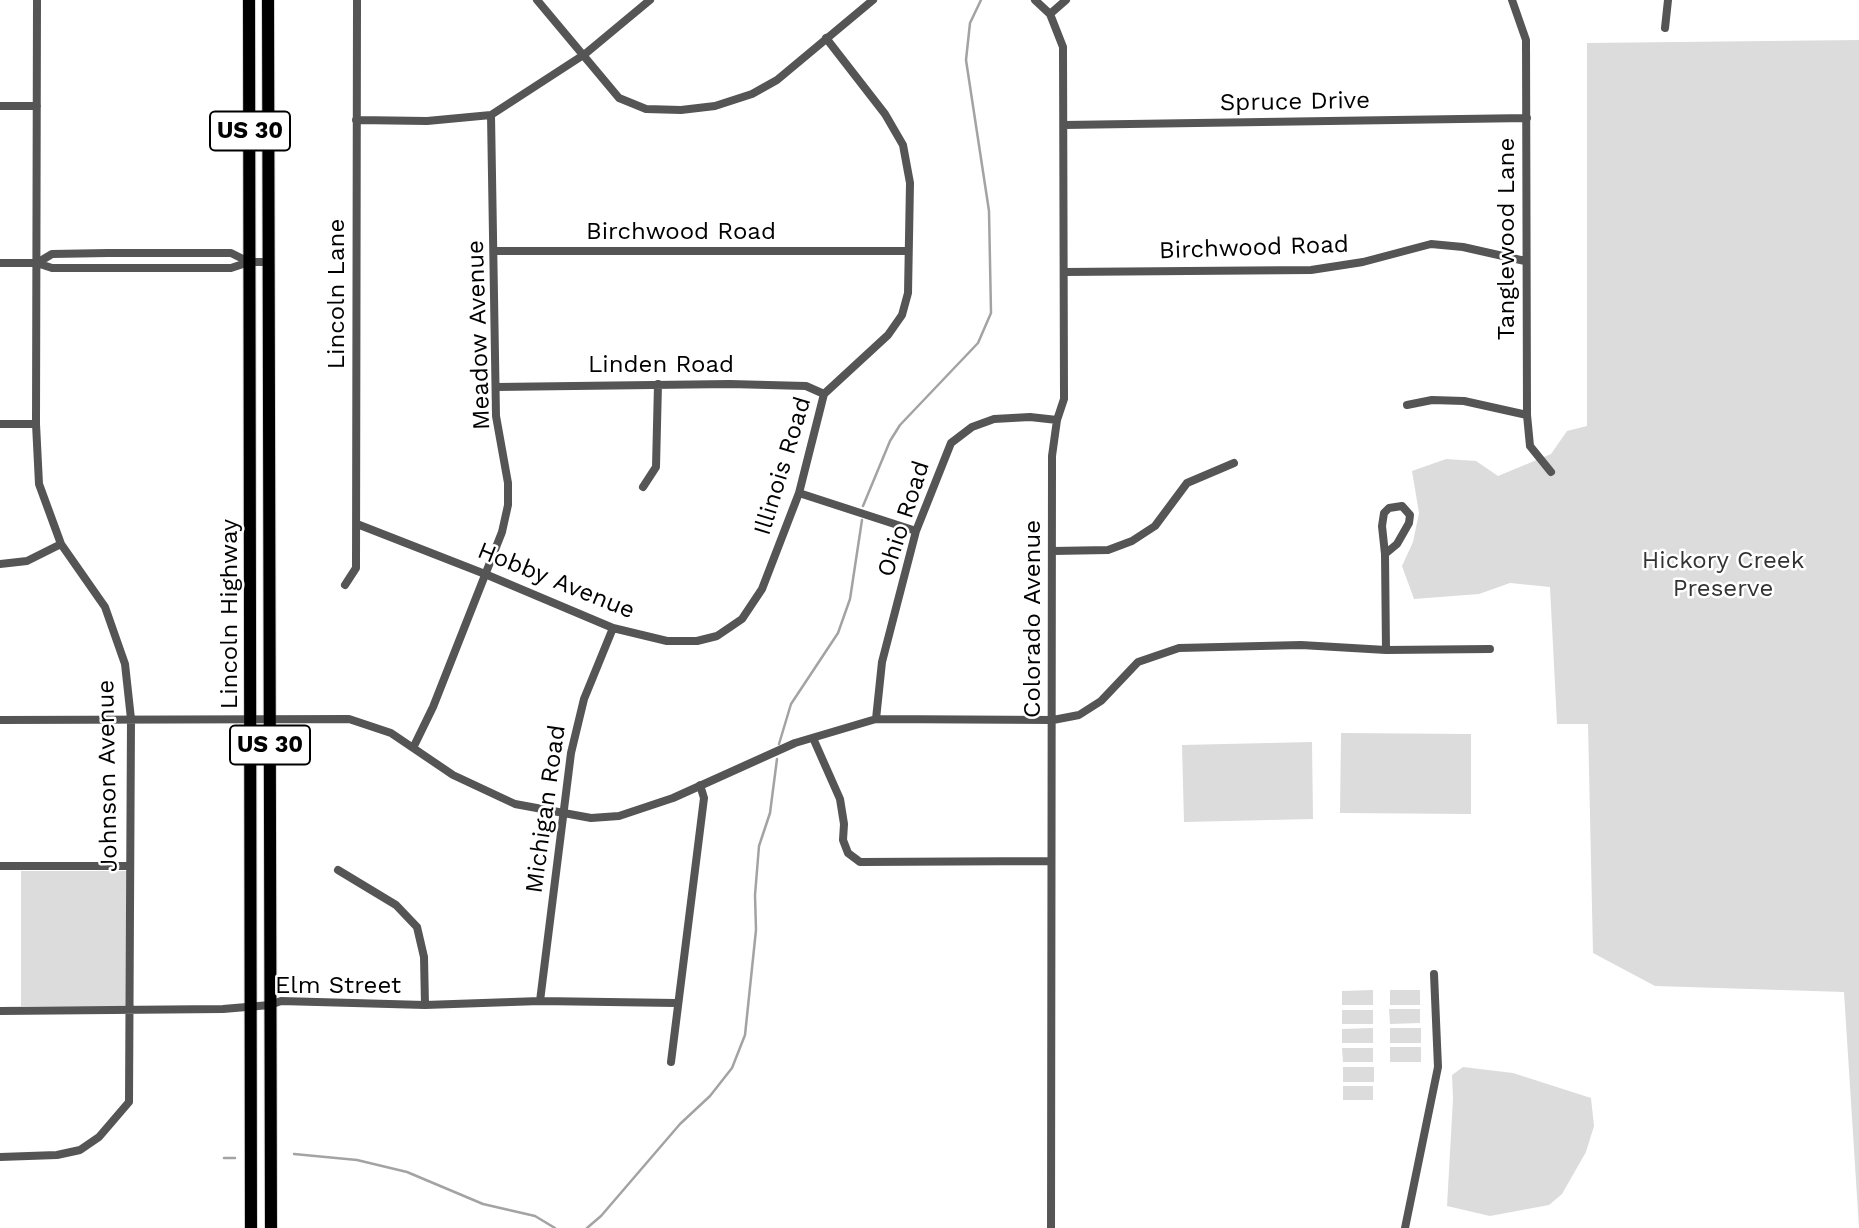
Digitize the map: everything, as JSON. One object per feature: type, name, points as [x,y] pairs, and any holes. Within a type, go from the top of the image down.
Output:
[{"type":"main road","name":"Lincoln Highway","points":[[249,0],[251,1228]]},
{"type":"main road","name":"Lincoln Highway","points":[[268,0],[271,1228]]},
{"type":"street","name":"Johnson Avenue","points":[[0,1157],[57,1155],[80,1150],[99,1137],[129,1102],[131,719],[125,664],[105,607],[61,544],[39,484],[36,424],[37,0]]},
{"type":"street","name":"Lincoln Lane","points":[[345,585],[356,568],[357,0]]},
{"type":"street","points":[[537,0],[585,54],[619,98],[646,108],[681,110],[715,106],[752,94],[776,80],[873,0]]},
{"type":"street","points":[[356,120],[427,121],[491,115],[585,54],[650,0]]},
{"type":"street","points":[[1035,0],[1050,14],[1066,0]]},
{"type":"street","name":"Tanglewood Lane","points":[[1512,0],[1526,40],[1527,415],[1530,446],[1551,472]]},
{"type":"street","points":[[1665,28],[1668,0]]},
{"type":"street","name":"Colorado Avenue","points":[[1050,14],[1063,47],[1065,400],[1056,420],[1052,456],[1051,1228]]},
{"type":"street","name":"Illinois Road","points":[[742,619],[762,590],[799,493],[824,394],[888,335],[902,315],[908,293],[910,183],[903,145],[885,114],[826,38]]},
{"type":"street","points":[[0,106],[37,106]]},
{"type":"street","name":"Meadow Avenue","points":[[414,746],[433,707],[502,532],[508,505],[508,484],[496,416],[496,251],[491,115]]},
{"type":"street","name":"Spruce Drive","points":[[1064,125],[1527,118]]},
{"type":"street","name":"Birchwood Road","points":[[1064,272],[1311,270],[1363,262],[1431,244],[1463,247],[1525,261]]},
{"type":"street","name":"Birchwood Road","points":[[496,251],[908,251]]},
{"type":"street","points":[[37,263],[52,254],[108,253],[231,253],[249,262]]},
{"type":"street","points":[[0,263],[37,263],[52,268],[231,268],[249,262],[268,262]]},
{"type":"street","points":[[643,487],[656,467],[658,384]]},
{"type":"street","name":"Linden Road","points":[[496,387],[658,384],[806,386],[824,394]]},
{"type":"street","points":[[1407,405],[1432,400],[1464,401],[1527,415]]},
{"type":"street","name":"Ohio Road","points":[[876,719],[881,662],[916,531],[951,443],[972,427],[994,419],[1030,417],[1056,420]]},
{"type":"street","points":[[0,424],[36,424]]},
{"type":"street","points":[[1052,551],[1108,550],[1132,541],[1155,526],[1186,483],[1234,463]]},
{"type":"street","points":[[799,493],[916,531]]},
{"type":"street","points":[[1385,554],[1397,544],[1409,523],[1410,515],[1402,506],[1389,508],[1384,513],[1382,526],[1386,650]]},
{"type":"street","name":"Hobby Avenue","points":[[356,524],[485,573],[613,628],[667,641],[697,641],[717,636],[742,619]]},
{"type":"street","points":[[0,564],[27,561],[61,544]]},
{"type":"street","name":"Michigan Road","points":[[540,1001],[563,814],[579,715],[613,628]]},
{"type":"street","points":[[0,720],[349,719],[378,727],[414,746],[453,775],[500,798],[525,807],[591,818],[619,816],[673,798],[813,738],[876,719],[1053,720],[1079,715],[1101,701],[1138,663],[1180,648],[1301,645],[1386,650],[1490,649]]},
{"type":"street","points":[[813,738],[840,799],[844,824],[842,841],[848,853],[860,862],[1050,861]]},
{"type":"street","points":[[671,1062],[676,1003],[704,798],[700,785]]},
{"type":"street","points":[[0,866],[130,866]]},
{"type":"street","points":[[338,870],[396,905],[417,927],[424,957],[425,1005]]},
{"type":"street","points":[[1405,1228],[1438,1067],[1434,974]]},
{"type":"street","name":"Elm Street","points":[[0,1011],[250,1007],[281,1001],[425,1005],[540,1001],[676,1003]]},
{"type":"green space","name":"Hickory Creek Preserve","points":[[1859,40],[1859,1228],[1844,992],[1655,986],[1593,953],[1588,724],[1557,724],[1550,587],[1510,583],[1479,594],[1414,599],[1402,566],[1413,542],[1419,513],[1412,471],[1446,459],[1476,461],[1498,476],[1551,454],[1567,431],[1587,426],[1587,43]]},
{"type":"green space","points":[[1341,733],[1471,734],[1471,814],[1340,813]]},
{"type":"green space","points":[[1312,742],[1313,819],[1184,822],[1182,745]]},
{"type":"green space","points":[[21,871],[127,871],[127,1006],[21,1006]]},
{"type":"green space","points":[[1373,990],[1373,1005],[1342,1005],[1342,991]]},
{"type":"green space","points":[[1390,990],[1420,990],[1420,1005],[1390,1005]]},
{"type":"green space","points":[[1389,1009],[1420,1009],[1420,1023],[1390,1024]]},
{"type":"green space","points":[[1342,1010],[1373,1010],[1373,1024],[1342,1024]]},
{"type":"green space","points":[[1373,1028],[1373,1043],[1342,1043],[1342,1029]]},
{"type":"green space","points":[[1390,1028],[1421,1028],[1421,1043],[1390,1043]]},
{"type":"green space","points":[[1390,1047],[1421,1047],[1421,1062],[1390,1062]]},
{"type":"green space","points":[[1342,1048],[1373,1048],[1373,1062],[1343,1062]]},
{"type":"green space","points":[[1343,1067],[1374,1067],[1374,1082],[1343,1082]]},
{"type":"green space","points":[[1463,1067],[1513,1073],[1591,1098],[1594,1126],[1586,1152],[1562,1194],[1549,1205],[1490,1216],[1447,1206],[1452,1075]]},
{"type":"green space","points":[[1343,1086],[1373,1086],[1373,1100],[1343,1100]]},
{"type":"waterway","points":[[863,506],[890,441],[900,425],[978,343],[991,313],[989,211],[966,60],[970,23],[981,0]]},
{"type":"waterway","points":[[779,744],[791,704],[838,633],[850,599],[862,520]]},
{"type":"waterway","points":[[587,1228],[601,1216],[680,1124],[710,1096],[732,1068],[745,1035],[756,930],[755,895],[759,846],[770,813],[777,759]]},
{"type":"waterway","points":[[294,1154],[357,1160],[407,1172],[483,1204],[535,1216],[555,1228]]},
{"type":"waterway","points":[[224,1158],[235,1158]]}]
